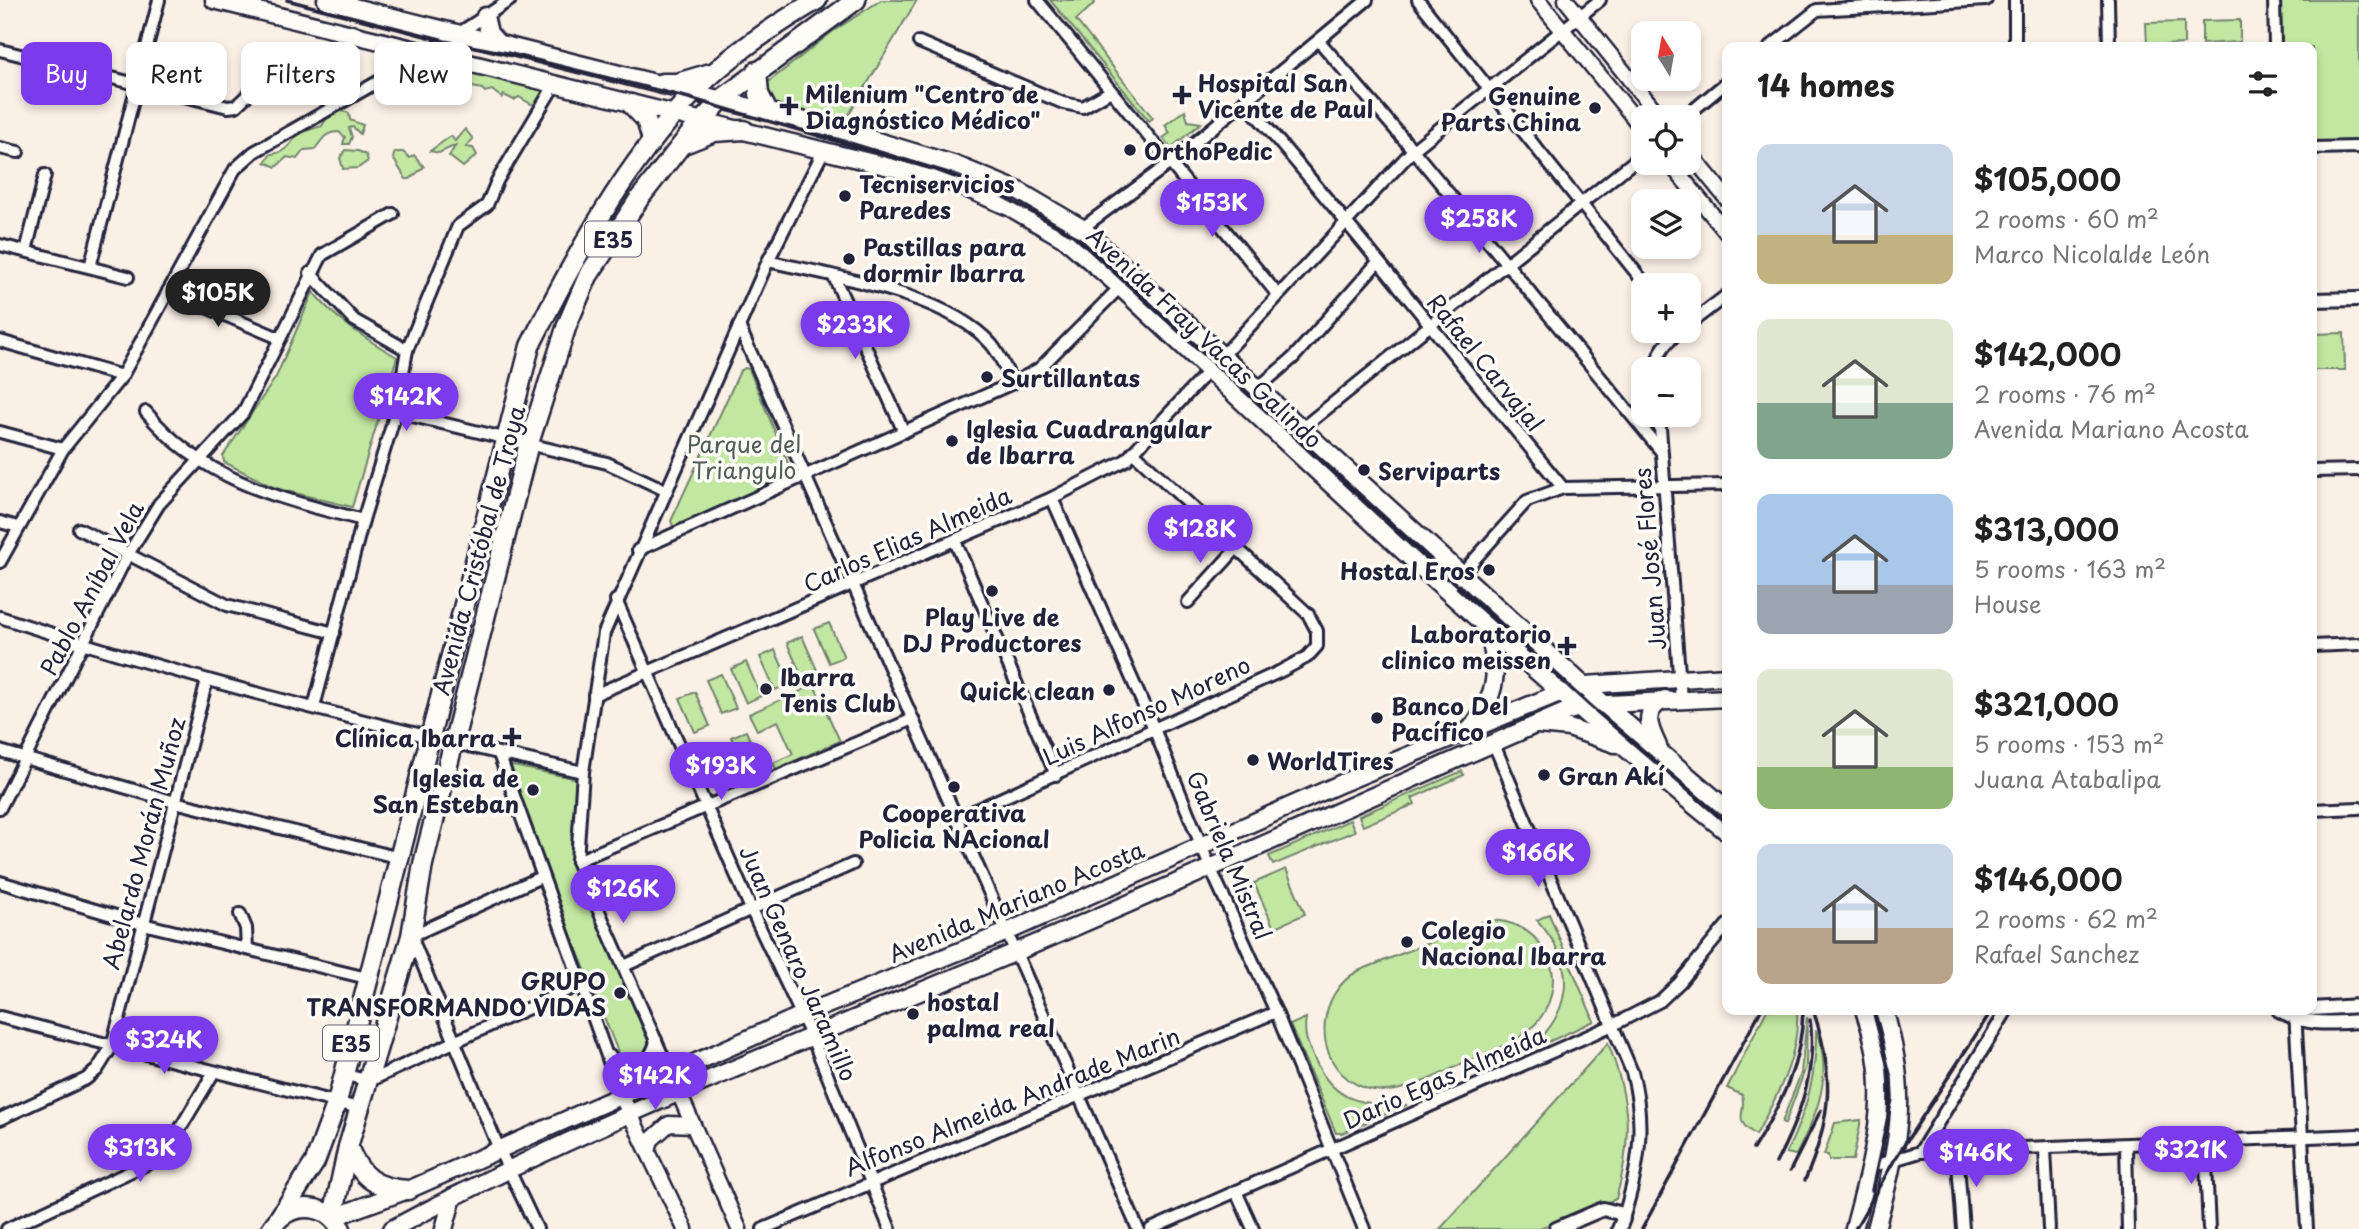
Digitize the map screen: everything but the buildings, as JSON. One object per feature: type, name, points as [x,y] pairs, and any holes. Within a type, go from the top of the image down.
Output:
[{"type":"highway","name":"Avenida Cristóbal de Troya","points":[[275,1224],[315,1162],[337,1102],[530,346],[573,260],[652,140],[694,92],[718,70],[817,0]]},
{"type":"highway","name":"Avenida Cristóbal de Troya","points":[[336,1221],[348,1147],[411,936],[422,864],[452,743],[480,644],[529,443],[566,326],[588,276],[639,199],[680,146],[723,99],[757,71],[856,0]]},
{"type":"highway","points":[[662,83],[677,83],[718,70]]},
{"type":"highway","points":[[757,71],[759,94],[767,110]]},
{"type":"highway","points":[[631,104],[646,120],[652,140]]},
{"type":"highway","points":[[680,146],[700,136],[744,130]]},
{"type":"highway","points":[[348,1147],[359,1172],[377,1184],[408,1190]]},
{"type":"highway","name":"E35","points":[[275,1224],[297,1208],[308,1207],[336,1221]]},
{"type":"main road","name":"Avenida Fray Vacas Galindo","points":[[214,0],[380,42]]},
{"type":"main road","name":"Avenida Fray Vacas Galindo","points":[[326,0],[767,110],[956,165],[1019,191],[1082,228],[1605,705],[1722,805]]},
{"type":"main road","points":[[1538,0],[1631,114]]},
{"type":"main road","points":[[1566,0],[1650,105]]},
{"type":"main road","points":[[485,16],[489,33],[496,41]]},
{"type":"main road","name":"Avenida Fray Vacas Galindo","points":[[472,65],[954,183],[1011,208],[1066,240],[1486,627],[1563,692],[1577,708],[1612,735],[1621,746],[1722,828]]},
{"type":"main road","points":[[1701,167],[1722,193]]},
{"type":"main road","points":[[1680,175],[1722,227]]},
{"type":"main road","points":[[1470,729],[1484,712],[1496,677],[1496,657],[1486,627]]},
{"type":"main road","name":"Avenida Mariano Acosta","points":[[336,1221],[802,1015],[1007,932],[1470,729],[1563,692],[1585,685],[1722,676]]},
{"type":"main road","name":"Avenida Mariano Acosta","points":[[392,1229],[453,1196],[678,1091],[1016,952],[1493,742],[1577,708],[1673,699],[1722,698]]},
{"type":"main road","points":[[1662,755],[1648,724],[1649,713],[1673,699]]},
{"type":"main road","points":[[1536,725],[1569,728],[1621,746]]},
{"type":"main road","points":[[1854,1229],[1880,1124],[1880,1090],[1865,1015]]},
{"type":"main road","points":[[1876,1229],[1895,1159],[1900,1090],[1898,1065],[1885,1015]]},
{"type":"main road","points":[[671,1075],[739,1229]]},
{"type":"main road","points":[[621,1095],[685,1229]]},
{"type":"main road","points":[[648,1152],[651,1140],[669,1124],[693,1125]]},
{"type":"main road","points":[[444,1229],[453,1196]]},
{"type":"street","points":[[149,42],[159,0]]},
{"type":"street","points":[[444,42],[510,0]]},
{"type":"street","points":[[1037,0],[1278,295]]},
{"type":"street","points":[[1066,240],[1170,163],[1367,0]]},
{"type":"street","points":[[1418,0],[1636,273]]},
{"type":"street","name":"Carlos Elias Almeida","points":[[594,695],[855,586],[1114,468],[1133,452],[1413,150],[1600,0]]},
{"type":"street","points":[[1775,42],[1814,5],[1986,0]]},
{"type":"street","points":[[2015,0],[2015,42]]},
{"type":"street","points":[[2108,0],[2109,42]]},
{"type":"street","points":[[2274,0],[2275,42]]},
{"type":"street","points":[[1319,41],[1413,150],[1661,451]]},
{"type":"street","points":[[919,42],[1063,103],[1083,107],[1111,91]]},
{"type":"street","points":[[0,50],[126,82]]},
{"type":"street","points":[[0,562],[63,449],[122,376],[235,169],[254,152],[374,84]]},
{"type":"street","points":[[314,707],[363,520],[396,412],[407,351],[458,226],[487,205],[497,181],[555,84]]},
{"type":"street","points":[[1699,105],[1722,86]]},
{"type":"street","name":"Rafael Carvajal","points":[[1244,100],[1347,220],[1429,326],[1563,488]]},
{"type":"street","points":[[220,105],[236,106],[241,101]]},
{"type":"street","points":[[90,267],[133,105]]},
{"type":"street","points":[[2317,148],[2359,147]]},
{"type":"street","points":[[0,148],[18,152]]},
{"type":"street","points":[[671,1075],[577,861],[583,772],[604,633],[638,550],[768,261],[823,152]]},
{"type":"street","points":[[1285,442],[1505,262],[1631,164]]},
{"type":"street","points":[[26,251],[45,175]]},
{"type":"street","name":"Pablo Aníbal Vela","points":[[0,808],[127,556],[159,504],[243,412],[321,255],[393,214]]},
{"type":"street","points":[[0,245],[128,276]]},
{"type":"street","points":[[768,261],[905,295],[963,321],[993,346],[1013,383]]},
{"type":"street","points":[[1259,387],[1293,358],[1378,262]]},
{"type":"street","points":[[310,273],[354,320],[407,351]]},
{"type":"street","points":[[834,277],[904,432]]},
{"type":"street","points":[[638,550],[805,477],[1039,369],[1120,287]]},
{"type":"street","points":[[168,291],[279,338]]},
{"type":"street","points":[[1701,315],[1722,299]]},
{"type":"street","points":[[2317,300],[2359,299]]},
{"type":"street","points":[[739,326],[1138,1229]]},
{"type":"street","points":[[0,341],[122,376]]},
{"type":"street","points":[[146,412],[201,461],[267,495],[363,520]]},
{"type":"street","points":[[396,412],[607,463],[665,490]]},
{"type":"street","name":"Juan José Flores","points":[[1660,427],[1680,679],[1673,699]]},
{"type":"street","points":[[0,432],[63,449]]},
{"type":"street","points":[[1133,452],[1236,549],[1188,602]]},
{"type":"street","points":[[2317,471],[2359,470]]},
{"type":"street","points":[[1447,590],[1527,502],[1563,488],[1722,485]]},
{"type":"street","name":"Gabriela Mistral","points":[[1052,498],[1155,731],[1210,867],[1276,1012],[1364,1229]]},
{"type":"street","points":[[0,522],[18,527]]},
{"type":"street","points":[[79,529],[227,605],[334,633]]},
{"type":"street","points":[[955,541],[1056,775]]},
{"type":"street","name":"Luis Alfonso Moreno","points":[[956,819],[1155,731],[1307,657],[1317,646],[1317,631],[1308,614],[1236,549]]},
{"type":"street","name":"Juan Genaro Jaramillo","points":[[616,600],[751,909],[811,1035],[890,1229]]},
{"type":"street","points":[[0,617],[207,680],[429,738],[583,772]]},
{"type":"street","points":[[2317,646],[2359,644]]},
{"type":"street","name":"Abelardo Morán Muñoz","points":[[0,1119],[86,1079],[97,1070],[111,1046],[207,680]]},
{"type":"street","points":[[577,861],[912,719]]},
{"type":"street","points":[[1493,742],[1632,1072],[1641,1115],[1638,1168],[1621,1224]]},
{"type":"street","points":[[0,751],[175,802],[400,858]]},
{"type":"street","points":[[499,754],[621,1095]]},
{"type":"street","points":[[2317,810],[2359,808]]},
{"type":"street","points":[[624,966],[853,864]]},
{"type":"street","points":[[537,1229],[508,1170],[411,936],[541,877]]},
{"type":"street","points":[[0,882],[143,924],[368,978]]},
{"type":"street","points":[[240,914],[246,928],[247,949]]},
{"type":"street","name":"Dario Egas Almeida","points":[[1151,1229],[1613,1025],[1660,1001],[1680,982],[1722,931]]},
{"type":"street","points":[[344,1074],[369,1081],[582,984]]},
{"type":"street","points":[[2317,1009],[2359,1006]]},
{"type":"street","name":"Alfonso Almeida Andrade Marin","points":[[763,1229],[1276,1012]]},
{"type":"street","points":[[1920,1152],[2004,1015]]},
{"type":"street","points":[[2295,1015],[2311,1024],[2359,1021]]},
{"type":"street","points":[[2295,1015],[2307,1229]]},
{"type":"street","points":[[0,1017],[359,1108]]},
{"type":"street","points":[[606,1051],[613,1061],[624,1067],[636,1067],[647,1062],[654,1052],[656,1040]]},
{"type":"street","points":[[7,1229],[150,1162],[169,1147],[214,1072]]},
{"type":"street","points":[[1870,1167],[1920,1152],[2359,1135]]},
{"type":"street","points":[[2205,1142],[2209,1229]]},
{"type":"street","points":[[2126,1146],[2128,1229]]},
{"type":"street","points":[[2045,1149],[2049,1229]]},
{"type":"street","points":[[1956,1151],[1964,1229]]},
{"type":"street","points":[[1237,1191],[1253,1229]]},
{"type":"street","points":[[1556,1229],[1603,1209],[1613,1209],[1621,1224]]},
{"type":"green space","points":[[881,0],[917,0],[844,123],[771,103],[766,84],[832,32]]},
{"type":"green space","points":[[1050,0],[1093,0],[1095,3],[1076,20],[1153,118],[1149,121]]},
{"type":"green space","points":[[2281,0],[2359,0],[2359,141],[2317,142],[2317,42],[2282,42]]},
{"type":"green space","points":[[2240,20],[2240,42],[2202,42],[2202,21]]},
{"type":"green space","points":[[2184,22],[2184,42],[2147,42],[2146,23]]},
{"type":"green space","points":[[472,71],[507,78],[548,91],[540,103],[531,104],[519,97],[514,100],[504,95],[502,98],[492,90],[485,92],[472,87]]},
{"type":"green space","points":[[1185,110],[1188,121],[1201,123],[1171,148],[1163,138],[1170,133],[1165,125]]},
{"type":"green space","points":[[342,111],[349,113],[350,120],[363,125],[360,134],[353,127],[349,128],[352,137],[349,144],[343,144],[345,137],[334,132],[325,137],[315,149],[304,150],[297,159],[287,157],[276,167],[265,162],[271,154],[287,147],[299,133],[322,126],[329,114]]},
{"type":"green space","points":[[465,129],[473,139],[466,147],[473,148],[477,155],[463,167],[449,156],[456,145],[439,153],[430,151],[451,136],[455,141]]},
{"type":"green space","points":[[345,150],[358,151],[366,155],[368,161],[358,168],[343,169],[340,158]]},
{"type":"green space","points":[[395,152],[403,152],[410,158],[414,155],[424,167],[410,179],[406,179],[393,158]]},
{"type":"green space","points":[[313,292],[352,328],[397,357],[352,507],[275,488],[224,462],[223,456],[276,377]]},
{"type":"green space","points":[[2344,333],[2345,370],[2317,370],[2317,334]]},
{"type":"green space","name":"Parque del Triangulo","points":[[749,369],[793,475],[677,528],[671,521],[740,371]]},
{"type":"green space","points":[[829,623],[844,657],[829,663],[814,629]]},
{"type":"green space","points":[[802,636],[817,670],[802,677],[787,643]]},
{"type":"green space","points":[[775,650],[790,684],[775,690],[760,657]]},
{"type":"green space","points":[[746,662],[761,696],[746,703],[731,669]]},
{"type":"green space","points":[[721,674],[736,708],[721,714],[706,680]]},
{"type":"green space","points":[[814,685],[840,741],[776,769],[773,763],[793,754],[778,721],[757,730],[749,714]]},
{"type":"green space","points":[[695,692],[710,726],[695,732],[680,698]]},
{"type":"green space","points":[[746,731],[761,765],[746,771],[731,737]]},
{"type":"green space","points":[[720,745],[735,778],[720,785],[705,751]]},
{"type":"green space","points":[[508,765],[578,779],[572,860],[647,1038],[650,1047],[647,1059],[626,1064],[620,1057],[548,877]]},
{"type":"green space","points":[[1462,771],[1464,775],[1412,798],[1415,804],[1363,826],[1359,816]]},
{"type":"green space","points":[[1350,820],[1355,831],[1273,865],[1269,856]]},
{"type":"green space","points":[[1286,869],[1305,914],[1274,928],[1254,883]]},
{"type":"green space","points":[[1549,914],[1594,1021],[1524,1053],[1553,1023],[1565,990],[1560,955],[1551,937],[1537,920]]},
{"type":"green space","points":[[1486,920],[1503,921],[1526,931],[1539,943],[1547,956],[1553,977],[1552,989],[1539,1021],[1507,1044],[1408,1087],[1378,1091],[1348,1079],[1336,1067],[1325,1038],[1328,1007],[1345,981],[1358,971]]},
{"type":"green space","points":[[1764,1015],[1797,1015],[1795,1043],[1786,1075],[1756,1135],[1742,1120],[1742,1095],[1727,1088]]},
{"type":"green space","points":[[1807,1017],[1806,1067],[1785,1124],[1782,1122],[1801,1073]]},
{"type":"green space","points":[[1306,1018],[1308,1045],[1315,1060],[1323,1075],[1341,1093],[1364,1102],[1407,1105],[1342,1133],[1336,1133],[1290,1025]]},
{"type":"green space","points":[[1816,1030],[1823,1063],[1821,1094],[1811,1124],[1796,1155],[1786,1153],[1809,1093],[1815,1063]]},
{"type":"green space","points":[[1608,1043],[1621,1083],[1627,1120],[1625,1157],[1616,1199],[1537,1229],[1440,1229]]},
{"type":"green space","points":[[1861,1120],[1853,1160],[1829,1160],[1828,1155],[1824,1155],[1835,1123]]},
{"type":"railway","points":[[287,0],[444,41],[507,53],[689,98],[939,171],[993,191],[1073,235],[1589,705],[1722,820]]},
{"type":"railway","points":[[1642,1229],[1758,1015]]},
{"type":"railway","points":[[1753,1149],[1788,1083],[1799,1048],[1803,1015]]},
{"type":"railway","points":[[1805,1180],[1821,1136],[1827,1096],[1825,1055],[1815,1015]]},
{"type":"railway","points":[[1872,1190],[1892,1099],[1891,1078],[1874,1015]]},
{"type":"railway","points":[[1855,1229],[1895,1159],[1989,1015]]},
{"type":"railway","points":[[1776,1163],[1799,1112],[1804,1094],[1811,1058],[1810,1020]]},
{"type":"railway","points":[[1790,1171],[1821,1110]]},
{"type":"place","name":"Hospital San Vicente de Paul","points":[[1182,95]]},
{"type":"place","name":"Milenium \"Centro de Diagnóstico Médico\"","points":[[789,106]]},
{"type":"place","name":"Genuine Parts China","points":[[1595,108]]},
{"type":"place","name":"OrthoPedic","points":[[1130,150]]},
{"type":"place","name":"Tecniservicios Paredes","points":[[845,196]]},
{"type":"place","name":"Pastillas para dormir Ibarra","points":[[849,259]]},
{"type":"place","name":"Surtillantas","points":[[987,377]]},
{"type":"place","name":"Iglesia Cuadrangular de Ibarra","points":[[952,441]]},
{"type":"place","name":"Serviparts","points":[[1364,470]]},
{"type":"place","name":"Hostal Eros","points":[[1489,570]]},
{"type":"place","name":"Play Live de DJ Productores","points":[[992,591]]},
{"type":"place","name":"Laboratorio clinico meissen","points":[[1567,646]]},
{"type":"place","name":"Ibarra Tenis Club","points":[[766,689]]},
{"type":"place","name":"Quick clean","points":[[1109,690]]},
{"type":"place","name":"Banco Del Pacífico","points":[[1377,718]]},
{"type":"place","name":"Clínica Ibarra","points":[[512,737]]},
{"type":"place","name":"WorldTires","points":[[1253,760]]},
{"type":"place","name":"Gran Akí","points":[[1544,775]]},
{"type":"place","name":"Cooperativa Policia NAcional","points":[[954,787]]},
{"type":"place","name":"Iglesia de San Esteban","points":[[533,790]]},
{"type":"place","name":"Colegio Nacional Ibarra","points":[[1407,942]]},
{"type":"place","name":"GRUPO TRANSFORMANDO VIDAS","points":[[620,993]]},
{"type":"place","name":"hostal palma real","points":[[913,1014]]}]
